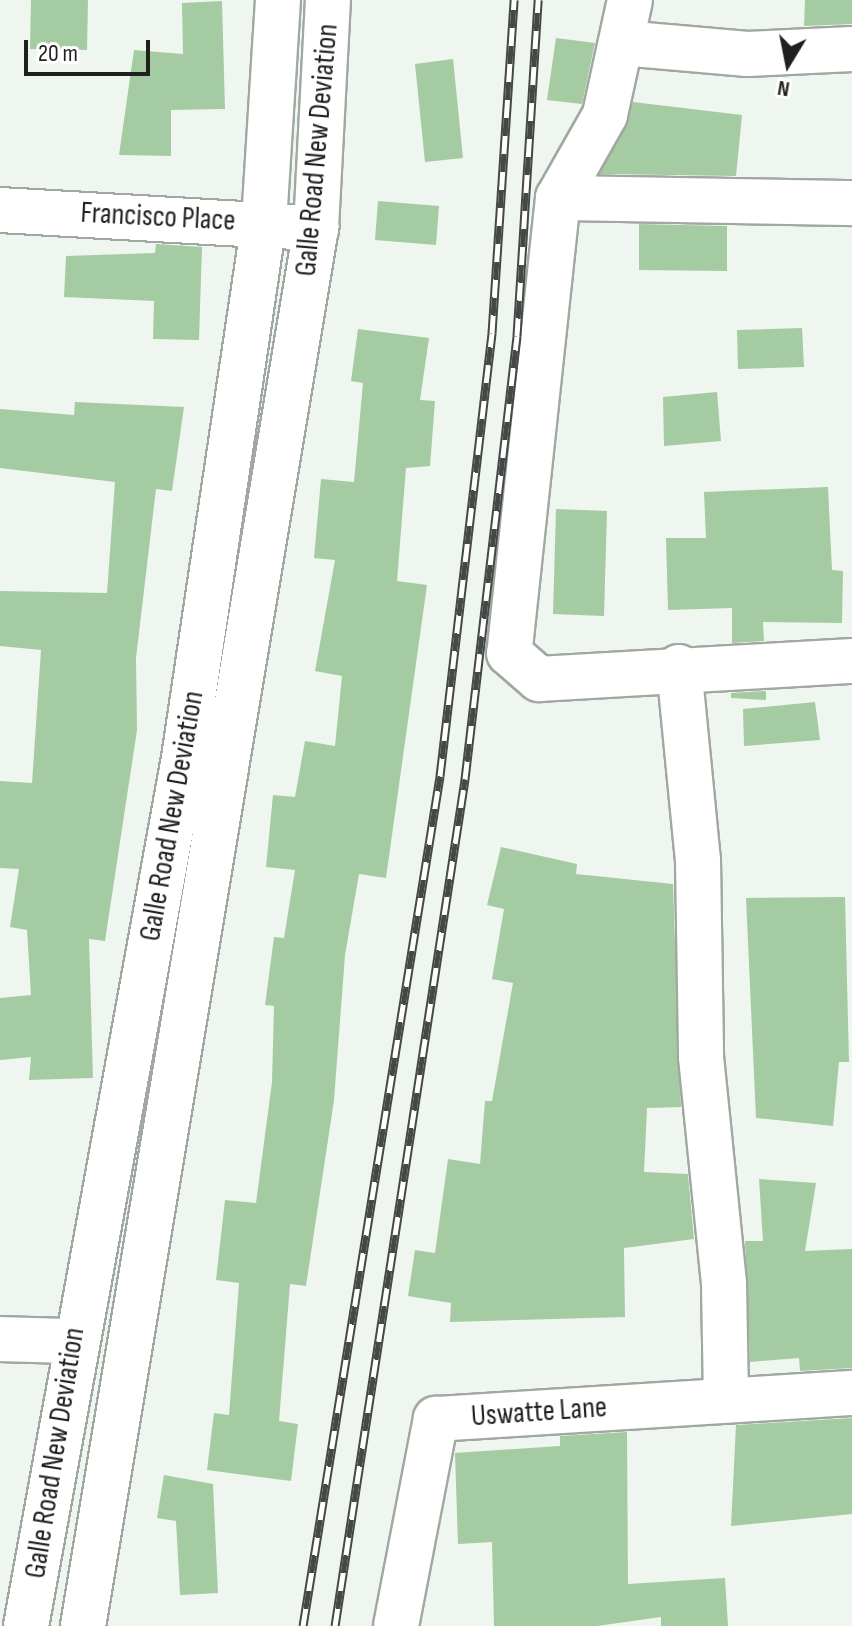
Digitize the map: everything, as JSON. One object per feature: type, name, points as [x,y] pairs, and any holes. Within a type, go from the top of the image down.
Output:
[{"type":"street","name":"Galle Road New Deviation","points":[[26,1626],[73,1341],[184,758],[264,222],[278,0]]},
{"type":"street","name":"Galle Road New Deviation","points":[[83,1626],[316,228],[328,0]]},
{"type":"street","points":[[630,0],[605,115],[558,198],[509,653],[539,679],[679,667],[852,661]]},
{"type":"street","points":[[622,43],[748,54],[852,49]]},
{"type":"street","points":[[558,198],[852,203]]},
{"type":"street","name":"Francisco Place","points":[[0,210],[264,222],[316,228]]},
{"type":"street","points":[[679,667],[698,860],[701,1057],[724,1284],[726,1399]]},
{"type":"street","points":[[0,1339],[73,1341]]},
{"type":"street","name":"Uswatte Lane","points":[[396,1626],[436,1419],[852,1393]]},
{"type":"building","points":[[31,0],[88,0],[87,50],[30,49]]},
{"type":"building","points":[[805,0],[852,0],[852,24],[804,26]]},
{"type":"building","points":[[222,1],[225,109],[171,110],[171,156],[119,155],[134,50],[183,54],[182,3]]},
{"type":"building","points":[[556,38],[595,43],[582,104],[547,100]]},
{"type":"building","points":[[453,59],[463,158],[425,162],[415,64]]},
{"type":"building","points":[[633,102],[742,115],[736,176],[600,174]]},
{"type":"building","points":[[378,201],[439,206],[436,245],[375,240]]},
{"type":"building","points":[[639,224],[727,226],[727,271],[639,270]]},
{"type":"building","points":[[156,244],[202,247],[199,340],[153,339],[154,301],[64,297],[66,256],[155,253]]},
{"type":"building","points":[[802,328],[804,367],[738,369],[737,330]]},
{"type":"building","points":[[358,329],[429,338],[420,400],[435,401],[430,466],[406,468],[397,581],[427,585],[386,878],[359,874],[345,955],[334,1100],[306,1286],[290,1284],[279,1421],[298,1424],[291,1481],[207,1470],[214,1413],[229,1415],[239,1283],[216,1280],[225,1200],[256,1203],[272,1082],[274,1006],[265,1005],[274,937],[284,938],[295,870],[266,867],[273,795],[295,797],[305,741],[335,746],[342,676],[315,671],[335,560],[314,558],[321,479],[354,482],[363,383],[351,381]]},
{"type":"building","points":[[717,392],[721,441],[664,446],[663,397]]},
{"type":"building","points":[[75,402],[184,407],[172,491],[156,489],[136,658],[137,730],[105,941],[89,939],[93,1078],[29,1080],[31,1057],[0,1060],[0,998],[31,995],[27,930],[10,927],[19,869],[0,868],[0,781],[32,783],[41,650],[0,646],[0,591],[107,593],[115,482],[0,468],[0,409],[74,415]]},
{"type":"building","points":[[828,487],[832,570],[843,571],[842,623],[763,622],[764,641],[732,643],[732,608],[668,610],[666,538],[706,538],[704,492]]},
{"type":"building","points":[[556,509],[607,511],[604,616],[553,614]]},
{"type":"building","points":[[766,691],[766,700],[731,698],[731,693]]},
{"type":"building","points":[[815,702],[820,740],[744,746],[743,709]]},
{"type":"building","points":[[501,847],[577,864],[576,874],[673,884],[681,1107],[647,1108],[644,1172],[688,1174],[694,1239],[624,1248],[625,1317],[450,1322],[451,1303],[408,1296],[415,1250],[435,1253],[448,1159],[480,1164],[485,1101],[492,1101],[513,983],[492,979],[504,909],[487,905]]},
{"type":"building","points":[[845,897],[849,1062],[839,1062],[833,1126],[756,1118],[746,898]]},
{"type":"building","points":[[759,1179],[816,1183],[805,1251],[852,1249],[852,1368],[800,1371],[799,1358],[750,1362],[745,1241],[763,1241]]},
{"type":"building","points":[[852,1418],[852,1514],[731,1526],[736,1425]]},
{"type":"building","points":[[627,1432],[628,1584],[725,1578],[728,1626],[661,1626],[661,1617],[597,1626],[494,1626],[492,1542],[458,1544],[455,1453],[560,1446],[560,1436]]},
{"type":"building","points":[[164,1475],[213,1484],[218,1593],[180,1595],[176,1521],[157,1518]]},
{"type":"railway","points":[[303,1626],[440,776],[492,333],[514,0]]},
{"type":"railway","points":[[335,1626],[465,779],[517,336],[538,0]]}]
